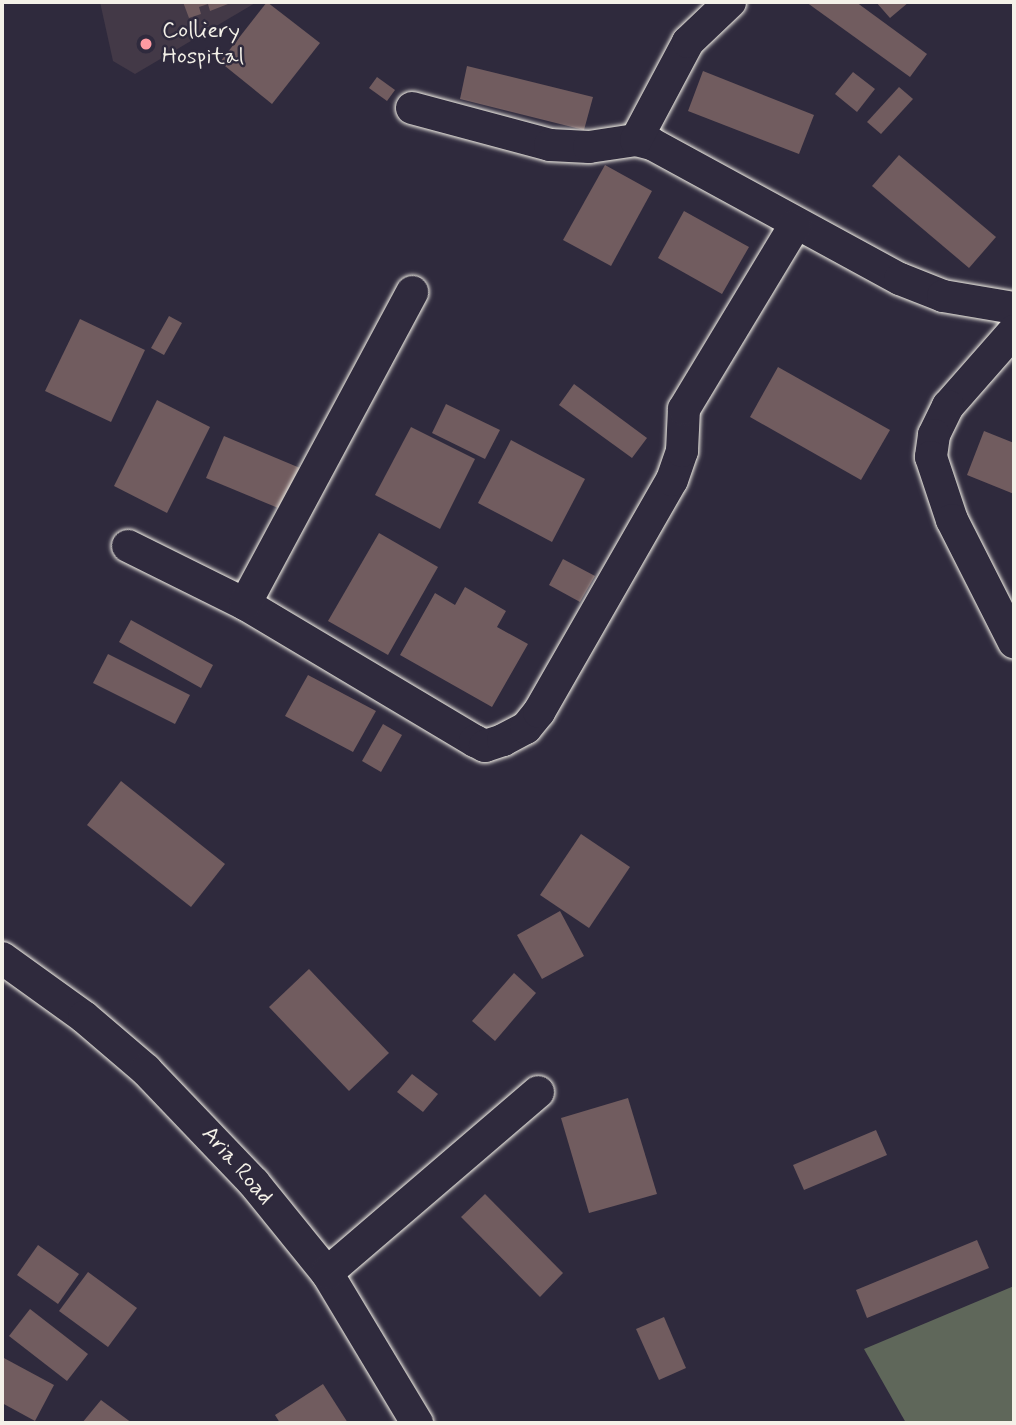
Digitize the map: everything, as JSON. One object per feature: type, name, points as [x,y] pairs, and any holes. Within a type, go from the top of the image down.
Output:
[{"type":"street","points":[[636,140],[688,42],[730,2]]},
{"type":"street","points":[[412,108],[550,145],[589,147],[636,140],[666,151],[795,225],[900,279],[943,296],[1014,308]]},
{"type":"street","points":[[128,546],[245,604],[474,741],[485,746],[526,728],[673,480],[682,451],[684,409],[795,225]]},
{"type":"street","points":[[245,604],[412,292]]},
{"type":"street","points":[[1014,331],[948,406],[934,435],[931,457],[952,520],[1014,642]]},
{"type":"street","name":"Aria Road","points":[[2,958],[84,1017],[187,1111],[254,1183],[327,1273],[417,1423]]},
{"type":"street","points":[[327,1273],[538,1092]]},
{"type":"shaded area","name":"Colliery Hospital","points":[[100,2],[257,2],[135,74],[113,61]]},
{"type":"green space","points":[[1014,1286],[1014,1423],[906,1423],[864,1349]]},
{"type":"building","points":[[183,2],[228,4],[210,11],[208,4],[199,7],[201,14],[189,18]]},
{"type":"building","points":[[267,2],[320,43],[272,104],[220,62]]},
{"type":"building","points":[[806,2],[856,2],[927,54],[910,77]]},
{"type":"building","points":[[876,2],[909,2],[890,18]]},
{"type":"building","points":[[467,66],[593,97],[584,130],[460,99]]},
{"type":"building","points":[[703,71],[814,115],[799,154],[688,111]]},
{"type":"building","points":[[853,72],[875,89],[857,112],[835,94]]},
{"type":"building","points":[[377,77],[395,90],[387,101],[369,88]]},
{"type":"building","points":[[899,87],[913,99],[881,134],[867,122]]},
{"type":"building","points":[[899,155],[996,237],[969,268],[872,186]]},
{"type":"building","points":[[605,165],[652,191],[611,266],[563,240]]},
{"type":"building","points":[[684,211],[749,247],[722,294],[658,258]]},
{"type":"building","points":[[169,316],[182,323],[164,355],[151,348]]},
{"type":"building","points":[[80,319],[145,350],[111,422],[45,391]]},
{"type":"building","points":[[778,367],[890,430],[861,480],[750,417]]},
{"type":"building","points":[[574,384],[647,438],[632,458],[559,405]]},
{"type":"building","points":[[157,400],[210,427],[167,513],[114,486]]},
{"type":"building","points":[[446,404],[500,430],[485,459],[432,433]]},
{"type":"building","points":[[411,427],[475,459],[440,529],[375,495]]},
{"type":"building","points":[[984,431],[1014,443],[1014,494],[967,475]]},
{"type":"building","points":[[224,436],[300,468],[283,510],[206,478]]},
{"type":"building","points":[[511,440],[585,479],[552,542],[478,503]]},
{"type":"building","points":[[379,533],[438,567],[388,655],[328,621]]},
{"type":"building","points":[[563,559],[595,576],[580,602],[549,585]]},
{"type":"building","points":[[465,587],[506,611],[497,627],[528,644],[492,707],[400,655],[435,593],[455,605]]},
{"type":"building","points":[[131,620],[213,665],[201,688],[119,642]]},
{"type":"building","points":[[108,654],[190,695],[175,724],[93,683]]},
{"type":"building","points":[[308,675],[376,711],[353,752],[285,716]]},
{"type":"building","points":[[383,724],[402,735],[381,772],[362,761]]},
{"type":"building","points":[[121,781],[225,864],[191,907],[87,825]]},
{"type":"building","points":[[581,834],[630,867],[589,928],[540,895]]},
{"type":"building","points":[[560,911],[584,956],[542,979],[517,935]]},
{"type":"building","points":[[309,969],[389,1053],[349,1091],[269,1007]]},
{"type":"building","points":[[514,973],[536,993],[495,1041],[472,1021]]},
{"type":"building","points":[[412,1074],[438,1094],[423,1112],[397,1092]]},
{"type":"building","points":[[628,1098],[657,1194],[589,1213],[561,1118]]},
{"type":"building","points":[[876,1130],[887,1155],[804,1190],[793,1165]]},
{"type":"building","points":[[485,1194],[563,1273],[540,1297],[461,1217]]},
{"type":"building","points":[[977,1240],[989,1268],[867,1318],[856,1290]]},
{"type":"building","points":[[38,1245],[79,1274],[58,1304],[17,1275]]},
{"type":"building","points":[[88,1272],[137,1308],[108,1347],[59,1311]]},
{"type":"building","points":[[30,1309],[88,1354],[67,1381],[9,1336]]},
{"type":"building","points":[[664,1317],[686,1368],[659,1380],[636,1329]]},
{"type":"building","points":[[2,1357],[54,1385],[35,1421],[2,1403]]},
{"type":"building","points":[[323,1384],[348,1423],[280,1423],[275,1415]]},
{"type":"building","points":[[101,1400],[132,1423],[82,1423]]},
{"type":"place","name":"Colliery Hospital","points":[[146,44]]}]
